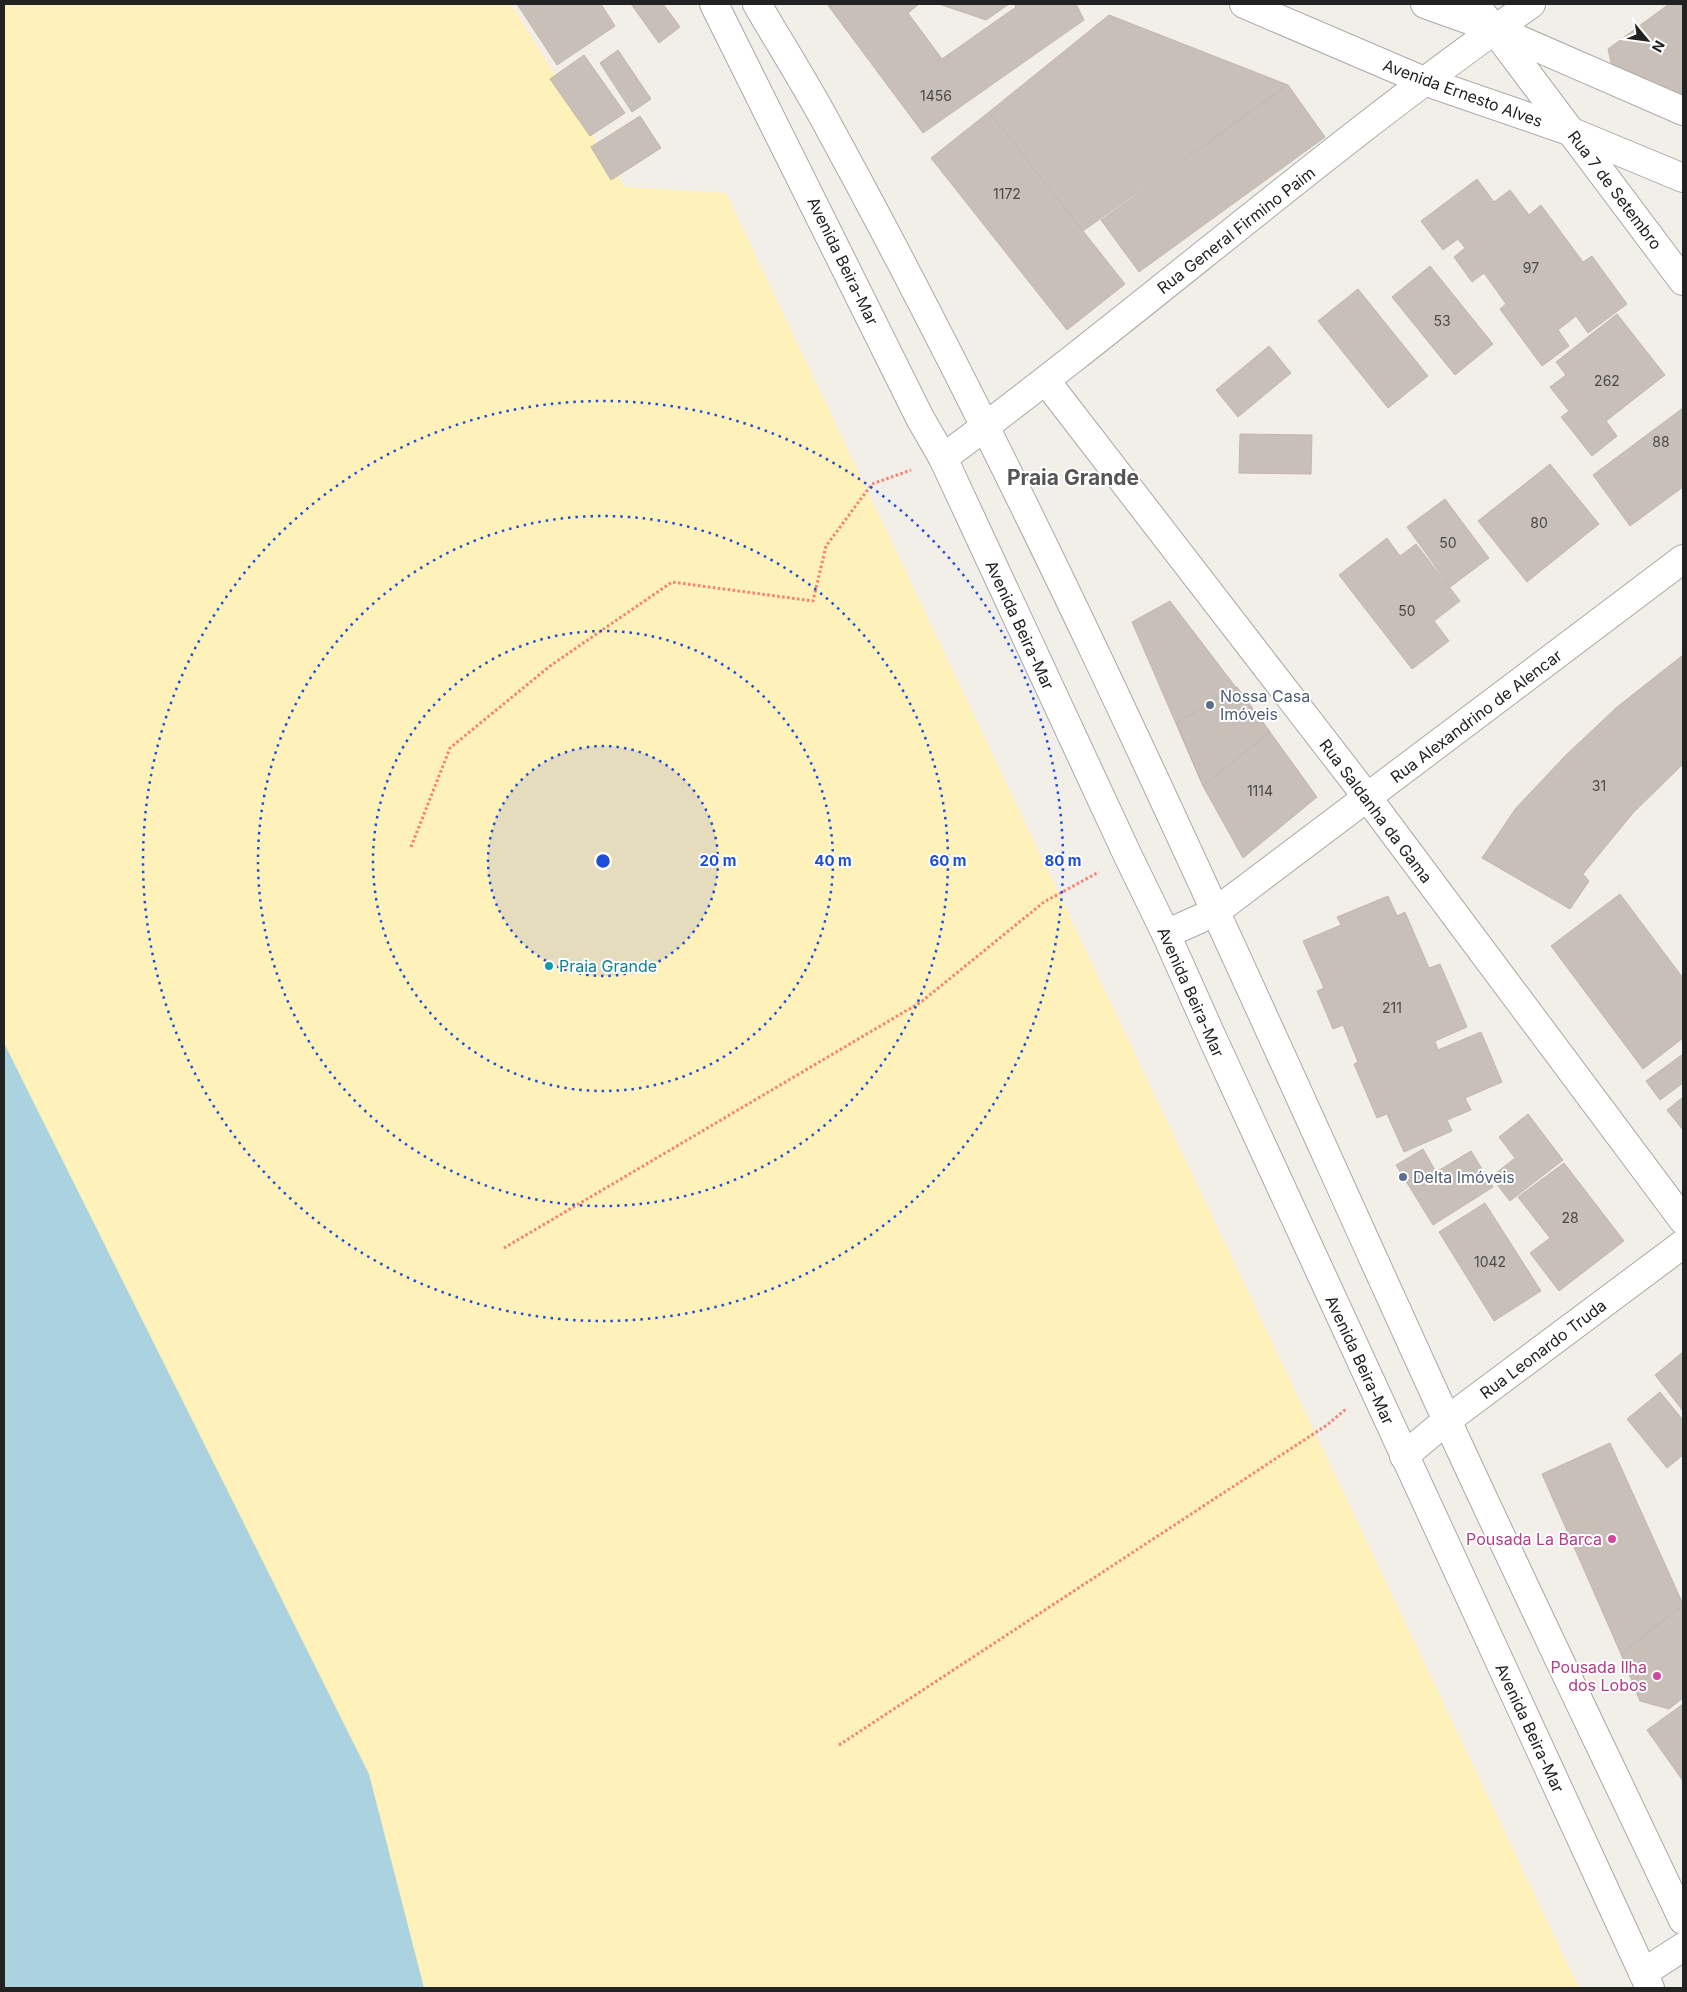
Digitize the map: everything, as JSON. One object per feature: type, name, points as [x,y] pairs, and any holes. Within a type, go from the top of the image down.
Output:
[{"type":"street","name":"Avenida Beira-Mar","points":[[714,4],[920,418],[943,458],[1166,934],[1646,1980]]},
{"type":"street","points":[[757,4],[830,129],[985,427],[1060,582],[1215,912],[1446,1421],[1683,1920]]},
{"type":"street","name":"Avenida Ernesto Alves","points":[[1244,4],[1424,81],[1572,132],[1683,178]]},
{"type":"street","points":[[1425,4],[1494,29],[1683,111]]},
{"type":"street","name":"Rua 7 de Setembro","points":[[1475,4],[1683,281]]},
{"type":"street","name":"Rua General Firmino Paim","points":[[943,458],[1046,381],[1424,81],[1531,4]]},
{"type":"street","name":"Rua Saldanha da Gama","points":[[1046,381],[1367,797],[1683,1220]]},
{"type":"street","name":"Rua Alexandrino de Alencar","points":[[1166,934],[1215,912],[1683,559]]},
{"type":"street","name":"Rua Leonardo Truda","points":[[1404,1456],[1446,1421],[1683,1244]]},
{"type":"street","points":[[1646,1980],[1683,1947]]},
{"type":"path","points":[[411,847],[450,748],[550,666],[672,582],[813,601],[826,546],[872,484],[943,458]]},
{"type":"path","points":[[504,1248],[921,1002],[1044,902],[1128,856]]},
{"type":"path","points":[[838,1745],[1327,1426],[1372,1385]]},
{"type":"sand","name":"Praia Grande","points":[[4,4],[511,4],[625,187],[726,193],[1579,1988],[424,1988],[369,1774],[4,1043]]},
{"type":"water","points":[[4,1043],[369,1774],[424,1988],[4,1988]]},
{"type":"building","points":[[517,4],[601,4],[615,26],[557,65]]},
{"type":"building","points":[[631,4],[663,4],[680,27],[659,43]]},
{"type":"building","points":[[827,4],[919,4],[908,13],[942,59],[1016,7],[1014,4],[1076,4],[1084,20],[923,133]]},
{"type":"building","points":[[939,4],[1009,4],[986,20]]},
{"type":"building","points":[[1669,4],[1683,4],[1683,52],[1680,54],[1683,56],[1683,102],[1614,75],[1608,49]]},
{"type":"building","points":[[1109,15],[1288,85],[1083,231],[989,112]]},
{"type":"building","points":[[618,50],[651,99],[632,112],[600,63]]},
{"type":"building","points":[[584,55],[625,113],[590,136],[550,79]]},
{"type":"building","points":[[1288,85],[1325,137],[1139,272],[1101,220]]},
{"type":"building","points":[[989,112],[1125,284],[1067,330],[931,158]]},
{"type":"building","points":[[640,116],[661,148],[611,180],[591,147]]},
{"type":"building","points":[[1477,179],[1494,202],[1510,190],[1529,215],[1541,205],[1583,262],[1592,256],[1627,304],[1588,333],[1576,316],[1558,330],[1569,346],[1542,366],[1500,309],[1506,304],[1484,273],[1472,282],[1454,257],[1465,248],[1458,239],[1443,250],[1421,221]]},
{"type":"building","points":[[1430,266],[1493,344],[1455,375],[1392,297]]},
{"type":"building","points":[[1358,289],[1428,376],[1388,408],[1318,321]]},
{"type":"building","points":[[1617,314],[1665,375],[1606,421],[1617,436],[1592,456],[1561,417],[1569,411],[1550,387],[1566,375],[1556,362]]},
{"type":"building","points":[[1269,346],[1291,373],[1238,417],[1216,390]]},
{"type":"building","points":[[1683,408],[1683,487],[1630,526],[1593,475]]},
{"type":"building","points":[[1240,434],[1312,435],[1311,474],[1239,473]]},
{"type":"building","points":[[1550,464],[1599,524],[1527,582],[1478,521]]},
{"type":"building","points":[[1445,499],[1489,558],[1450,587],[1407,527]]},
{"type":"building","points":[[1387,538],[1400,556],[1416,544],[1460,601],[1434,621],[1449,641],[1412,669],[1339,575]]},
{"type":"building","name":"Nossa Casa Imóveis","points":[[1170,601],[1270,732],[1203,786],[1132,622]]},
{"type":"building","points":[[1683,655],[1683,764],[1633,813],[1583,874],[1589,881],[1570,909],[1482,858],[1516,808],[1565,756],[1617,707]]},
{"type":"building","points":[[1237,687],[1270,732],[1203,786],[1177,723]]},
{"type":"building","points":[[1270,732],[1317,797],[1243,858],[1203,786]]},
{"type":"building","points":[[1620,894],[1683,978],[1683,1038],[1643,1069],[1551,946]]},
{"type":"building","points":[[1388,896],[1397,916],[1405,912],[1429,968],[1440,964],[1467,1027],[1435,1041],[1438,1050],[1481,1032],[1502,1082],[1465,1098],[1471,1110],[1447,1120],[1452,1131],[1404,1152],[1387,1114],[1377,1118],[1354,1064],[1358,1062],[1343,1025],[1333,1029],[1317,991],[1324,988],[1303,941],[1341,925],[1337,917]]},
{"type":"building","points":[[1683,1054],[1683,1083],[1660,1100],[1646,1081]]},
{"type":"building","points":[[1683,1097],[1683,1130],[1667,1110]]},
{"type":"building","points":[[1528,1114],[1563,1160],[1510,1201],[1491,1177],[1515,1158],[1499,1137]]},
{"type":"building","points":[[1423,1149],[1436,1172],[1471,1151],[1493,1187],[1433,1225],[1396,1165]]},
{"type":"building","points":[[1564,1163],[1624,1241],[1559,1291],[1530,1253],[1550,1238],[1518,1197]]},
{"type":"building","points":[[1485,1203],[1541,1291],[1494,1321],[1439,1232]]},
{"type":"building","points":[[1683,1352],[1683,1411],[1655,1375]]},
{"type":"building","points":[[1660,1392],[1683,1420],[1683,1455],[1667,1468],[1627,1419]]},
{"type":"building","name":"Pousada La Barca","points":[[1610,1443],[1683,1604],[1621,1654],[1542,1474]]},
{"type":"building","name":"Pousada Ilha dos Lobos","points":[[1683,1605],[1683,1698],[1669,1709],[1640,1701],[1621,1654]]},
{"type":"building","points":[[1683,1704],[1683,1781],[1647,1730]]},
{"type":"place","name":"Nossa Casa Imóveis","points":[[1210,705]]},
{"type":"place","name":"Praia Grande","points":[[549,966]]},
{"type":"place","name":"Delta Imóveis","points":[[1403,1177]]},
{"type":"place","name":"Pousada La Barca","points":[[1612,1539]]},
{"type":"place","name":"Pousada Ilha dos Lobos","points":[[1657,1676]]},
{"type":"district","name":"Praia Grande","points":[[1073,478]]}]
